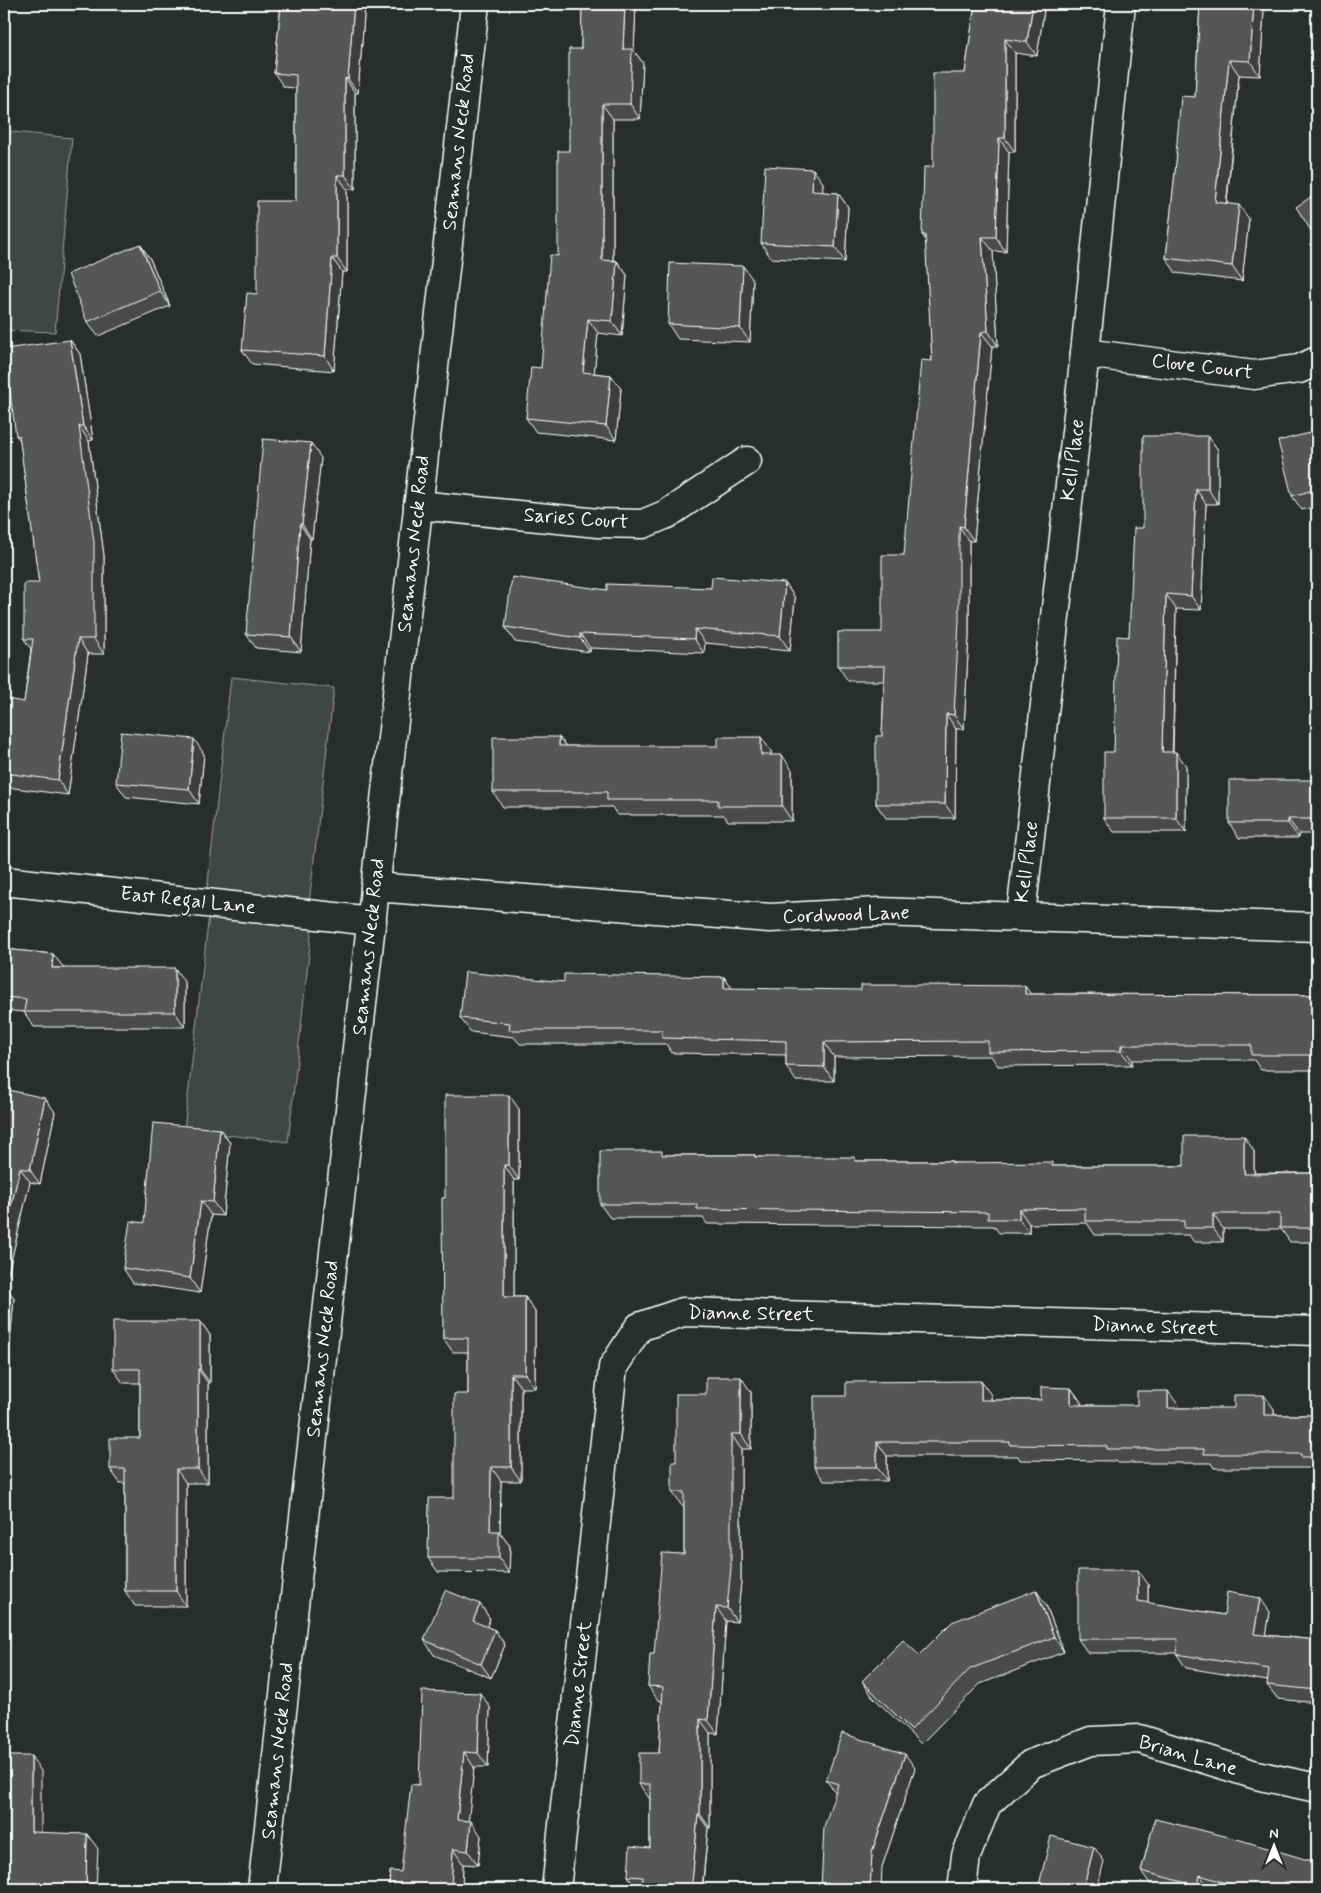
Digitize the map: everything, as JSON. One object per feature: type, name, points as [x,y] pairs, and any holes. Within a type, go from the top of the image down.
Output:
[{"type":"street","name":"Seamans Neck Road","points":[[262,1889],[475,4]]},
{"type":"street","name":"Kell Place","points":[[1021,916],[1085,353],[1122,4]]},
{"type":"street","name":"Clove Court","points":[[1085,353],[1254,375],[1300,369],[1317,360]]},
{"type":"street","name":"Saries Court","points":[[418,505],[598,523],[643,524],[667,514],[747,461]]},
{"type":"street","name":"East Regal Lane","points":[[4,881],[372,921]]},
{"type":"street","name":"Cordwood Lane","points":[[375,887],[770,918],[879,912],[1317,926]]},
{"type":"street","name":"Dianne Street","points":[[556,1889],[613,1367],[639,1327],[683,1312],[1317,1331]]},
{"type":"street","name":"Brian Lane","points":[[962,1889],[966,1856],[987,1804],[1031,1764],[1091,1740],[1140,1739],[1256,1775],[1317,1788]]},
{"type":"shaded area","points":[[4,131],[72,138],[55,332],[4,330]]},
{"type":"shaded area","points":[[231,677],[334,688],[309,903],[207,891]]},
{"type":"shaded area","points":[[209,915],[312,927],[288,1142],[184,1130]]},
{"type":"building","points":[[281,4],[354,4],[348,79],[345,78],[345,175],[337,175],[337,258],[332,258],[325,356],[242,350],[247,293],[257,294],[257,201],[296,201],[296,75],[274,73]]},
{"type":"building","points":[[582,4],[625,4],[623,49],[632,49],[630,104],[602,104],[602,260],[617,261],[612,321],[588,319],[583,372],[611,375],[606,426],[526,418],[531,367],[541,368],[550,255],[558,256],[558,151],[569,151],[569,49],[581,49]]},
{"type":"building","points":[[975,4],[1033,4],[1027,42],[1005,39],[1005,138],[999,138],[996,237],[982,237],[988,331],[981,332],[964,527],[959,526],[959,621],[954,715],[946,714],[945,804],[876,804],[876,736],[882,736],[885,666],[838,666],[838,632],[882,632],[882,555],[904,555],[921,360],[932,361],[925,235],[922,235],[924,167],[933,167],[933,73],[965,73]]},
{"type":"building","points":[[1200,4],[1254,4],[1250,61],[1229,60],[1215,202],[1239,205],[1232,266],[1166,258],[1181,96],[1195,97]]},
{"type":"building","points":[[765,166],[813,169],[812,191],[838,193],[835,247],[761,243]]},
{"type":"building","points":[[1317,193],[1317,240],[1296,207]]},
{"type":"building","points":[[140,244],[160,291],[87,322],[68,274]]},
{"type":"building","points":[[670,263],[743,266],[740,328],[668,324]]},
{"type":"building","points":[[70,340],[83,426],[79,426],[94,542],[94,639],[78,639],[58,780],[4,773],[4,722],[7,699],[24,702],[33,639],[24,639],[24,583],[39,583],[19,435],[16,436],[4,349]]},
{"type":"building","points":[[1317,431],[1317,489],[1292,496],[1278,441]]},
{"type":"building","points":[[1143,436],[1208,436],[1208,489],[1196,489],[1191,596],[1166,594],[1162,752],[1176,752],[1176,818],[1104,818],[1104,752],[1114,752],[1117,636],[1129,637],[1134,528],[1143,528]]},
{"type":"building","points":[[263,439],[311,443],[302,524],[300,524],[291,637],[246,634]]},
{"type":"building","points":[[512,577],[607,590],[607,584],[711,588],[712,577],[785,583],[780,636],[695,629],[694,639],[580,634],[580,638],[505,627]]},
{"type":"building","points":[[121,732],[194,739],[189,789],[116,783]]},
{"type":"building","points":[[493,737],[559,737],[559,746],[718,746],[718,737],[761,737],[761,755],[782,755],[782,806],[718,806],[718,800],[607,800],[607,792],[493,792]]},
{"type":"building","points":[[1229,780],[1317,780],[1317,819],[1288,819],[1288,823],[1229,823]]},
{"type":"building","points":[[4,949],[53,954],[52,968],[175,968],[175,1012],[24,1012],[26,999],[4,997]]},
{"type":"building","points":[[465,972],[564,982],[564,974],[724,977],[724,988],[861,990],[861,985],[1025,986],[1025,994],[1317,995],[1317,1055],[1251,1055],[1251,1045],[1121,1045],[1121,1051],[988,1052],[988,1041],[824,1042],[824,1067],[786,1066],[786,1041],[662,1038],[662,1030],[509,1030],[510,1023],[460,1018]]},
{"type":"building","points":[[4,1089],[45,1098],[30,1170],[20,1168],[4,1236]]},
{"type":"building","points":[[445,1095],[509,1095],[509,1165],[504,1165],[504,1297],[525,1297],[525,1374],[511,1374],[511,1467],[491,1467],[490,1531],[499,1531],[499,1558],[428,1558],[429,1498],[454,1498],[454,1394],[468,1394],[468,1338],[443,1338],[442,1198],[445,1198]]},
{"type":"building","points":[[153,1123],[220,1129],[213,1202],[201,1201],[190,1278],[123,1268],[130,1221],[144,1223]]},
{"type":"building","points":[[1184,1136],[1244,1136],[1244,1174],[1317,1173],[1317,1228],[1280,1228],[1280,1214],[1213,1214],[1213,1228],[1184,1228],[1184,1221],[1085,1221],[1085,1208],[1019,1209],[1019,1219],[988,1219],[988,1212],[697,1209],[697,1204],[600,1204],[600,1151],[662,1151],[662,1155],[855,1157],[855,1161],[952,1161],[952,1163],[1052,1162],[1052,1166],[1184,1166]]},
{"type":"building","points":[[113,1321],[200,1321],[198,1469],[176,1469],[176,1591],[125,1591],[125,1469],[110,1469],[110,1438],[140,1438],[140,1369],[113,1369]]},
{"type":"building","points":[[706,1377],[741,1377],[741,1434],[731,1434],[731,1568],[727,1608],[716,1607],[708,1720],[700,1719],[700,1814],[698,1814],[692,1883],[714,1886],[714,1889],[642,1889],[643,1877],[628,1876],[630,1846],[650,1848],[650,1784],[639,1784],[639,1753],[659,1753],[663,1687],[648,1686],[650,1654],[654,1654],[662,1553],[684,1554],[684,1492],[672,1492],[672,1462],[676,1462],[676,1394],[706,1394]]},
{"type":"building","points":[[981,1381],[981,1400],[1041,1400],[1041,1387],[1071,1388],[1071,1405],[1137,1405],[1137,1391],[1168,1391],[1168,1408],[1234,1408],[1234,1395],[1264,1395],[1264,1415],[1317,1415],[1317,1457],[1301,1457],[1301,1454],[1204,1454],[1204,1449],[1107,1449],[1107,1446],[1010,1445],[1010,1442],[877,1442],[877,1467],[814,1467],[814,1396],[846,1396],[846,1382]]},
{"type":"building","points":[[1078,1570],[1138,1570],[1138,1601],[1224,1615],[1227,1592],[1260,1598],[1254,1634],[1317,1640],[1317,1690],[1267,1685],[1269,1669],[1176,1654],[1178,1639],[1078,1639]]},
{"type":"building","points":[[445,1590],[480,1604],[473,1621],[495,1630],[481,1664],[424,1640]]},
{"type":"building","points":[[1036,1590],[1054,1637],[970,1669],[911,1730],[862,1681],[903,1640],[919,1655],[952,1622]]},
{"type":"building","points":[[422,1691],[480,1693],[478,1753],[464,1752],[457,1820],[471,1821],[468,1851],[453,1849],[451,1889],[389,1889],[390,1871],[401,1872],[411,1784],[419,1785]]},
{"type":"building","points":[[842,1733],[905,1754],[872,1852],[870,1889],[821,1889],[824,1827],[838,1784],[826,1780]]},
{"type":"building","points":[[4,1756],[31,1756],[31,1832],[87,1834],[86,1889],[4,1889]]},
{"type":"building","points":[[1155,1819],[1237,1839],[1308,1860],[1317,1860],[1317,1889],[1246,1889],[1200,1875],[1198,1886],[1141,1871]]},
{"type":"building","points":[[1051,1836],[1094,1847],[1083,1889],[1038,1889]]}]
